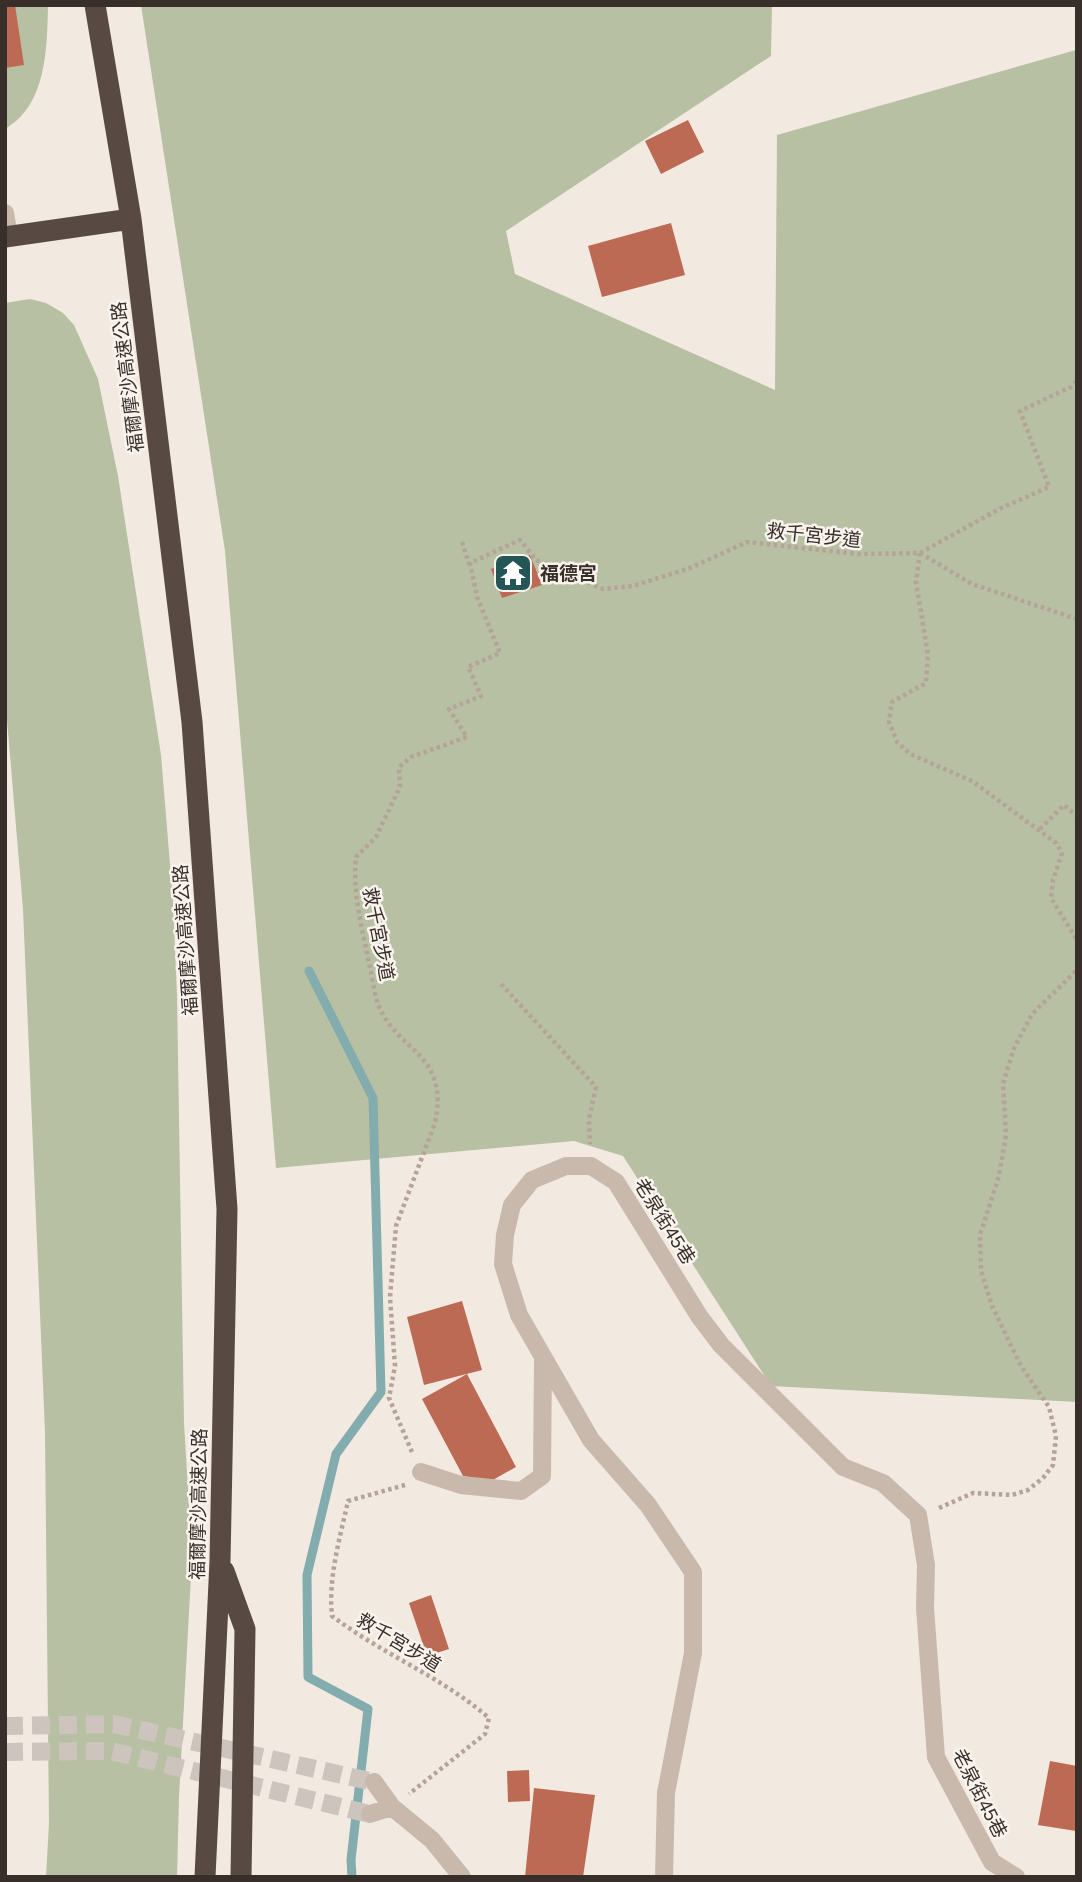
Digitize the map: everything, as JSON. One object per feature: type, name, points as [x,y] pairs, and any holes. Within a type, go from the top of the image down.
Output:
[{"type":"highway","name":"福爾摩沙高速公路","points":[[95,5],[131,219],[192,722],[228,1209],[220,1561],[205,1877]]},
{"type":"highway","points":[[7,237],[131,219]]},
{"type":"highway","points":[[220,1561],[245,1629],[241,1877]]},
{"type":"street","points":[[5,213],[7,237]]},
{"type":"street","points":[[591,1166],[566,1166],[532,1180],[512,1205],[505,1235],[503,1264],[519,1315],[591,1440],[648,1505],[693,1572],[693,1653],[666,1793],[664,1877]]},
{"type":"street","name":"老泉街45巷","points":[[591,1166],[616,1182],[699,1315],[721,1345],[843,1467],[883,1483],[918,1515],[926,1565],[925,1608],[936,1757],[992,1862],[1016,1877]]},
{"type":"street","points":[[421,1472],[461,1485],[521,1491],[542,1476],[543,1359]]},
{"type":"street","points":[[374,1782],[392,1807],[432,1840],[462,1877]]},
{"type":"street","points":[[370,1814],[392,1807]]},
{"type":"path","name":"救千宮步道","points":[[392,1807],[485,1734],[489,1718],[466,1698],[362,1638],[332,1616],[330,1600],[348,1501],[410,1484],[421,1472],[389,1398],[396,1366],[390,1297],[396,1226],[438,1109],[433,1074],[417,1051],[394,1028],[379,1005],[357,906],[354,873],[356,857],[376,837],[400,787],[399,767],[411,757],[467,737],[449,709],[481,696],[468,667],[500,653],[477,597],[470,564],[520,540],[536,560],[603,589],[634,586],[690,568],[747,542],[858,554],[919,553],[1002,508],[1049,487],[1020,411],[1071,387],[1077,381]]},
{"type":"path","points":[[462,542],[470,564]]},
{"type":"path","points":[[1077,620],[972,584],[919,553],[916,582],[928,655],[926,683],[892,702],[889,722],[897,741],[910,754],[972,781],[1056,843],[1062,853],[1053,880],[1051,898],[1077,940]]},
{"type":"path","points":[[1040,829],[1064,805],[1077,816]]},
{"type":"path","points":[[941,1508],[973,1493],[1012,1495],[1028,1490],[1043,1478],[1053,1465],[1056,1436],[1049,1407],[1021,1366],[992,1306],[981,1271],[980,1236],[999,1176],[1006,1135],[1003,1084],[1014,1048],[1032,1014],[1077,970]]},
{"type":"path","points":[[501,984],[596,1087],[589,1119],[591,1166]]},
{"type":"green space","points":[[5,5],[48,5],[45,57],[37,91],[19,119],[5,129]]},
{"type":"green space","points":[[141,5],[772,5],[771,56],[506,231],[515,274],[775,390],[777,135],[1076,50],[1077,1402],[771,1386],[623,1156],[574,1141],[276,1168],[225,551]]},
{"type":"green space","points":[[30,299],[46,303],[63,313],[74,325],[98,379],[118,476],[161,755],[173,901],[177,996],[184,1423],[192,1557],[177,1877],[46,1877],[49,1823],[45,1432],[23,909],[5,696],[5,303]]},
{"type":"building","points":[[5,5],[15,5],[24,65],[5,68]]},
{"type":"building","points":[[688,120],[704,152],[661,174],[645,141]]},
{"type":"building","points":[[671,223],[685,275],[602,297],[588,246]]},
{"type":"building","points":[[530,555],[542,585],[502,598],[491,569]]},
{"type":"building","points":[[462,1301],[482,1370],[424,1385],[407,1317]]},
{"type":"building","points":[[467,1374],[516,1467],[491,1481],[463,1476],[422,1399]]},
{"type":"building","points":[[431,1595],[449,1649],[427,1656],[409,1603]]},
{"type":"building","points":[[1050,1761],[1077,1766],[1076,1831],[1038,1825]]},
{"type":"building","points":[[529,1770],[530,1801],[508,1802],[507,1771]]},
{"type":"building","points":[[534,1788],[595,1795],[583,1877],[525,1877]]},
{"type":"waterway","points":[[309,971],[373,1098],[381,1392],[336,1454],[307,1575],[308,1677],[368,1709],[351,1860],[352,1877]]},
{"type":"tunnel","points":[[5,1726],[114,1724],[374,1782]]},
{"type":"tunnel","points":[[5,1752],[111,1751],[370,1814]]},
{"type":"place","name":"福德宮","points":[[513,573]]}]
